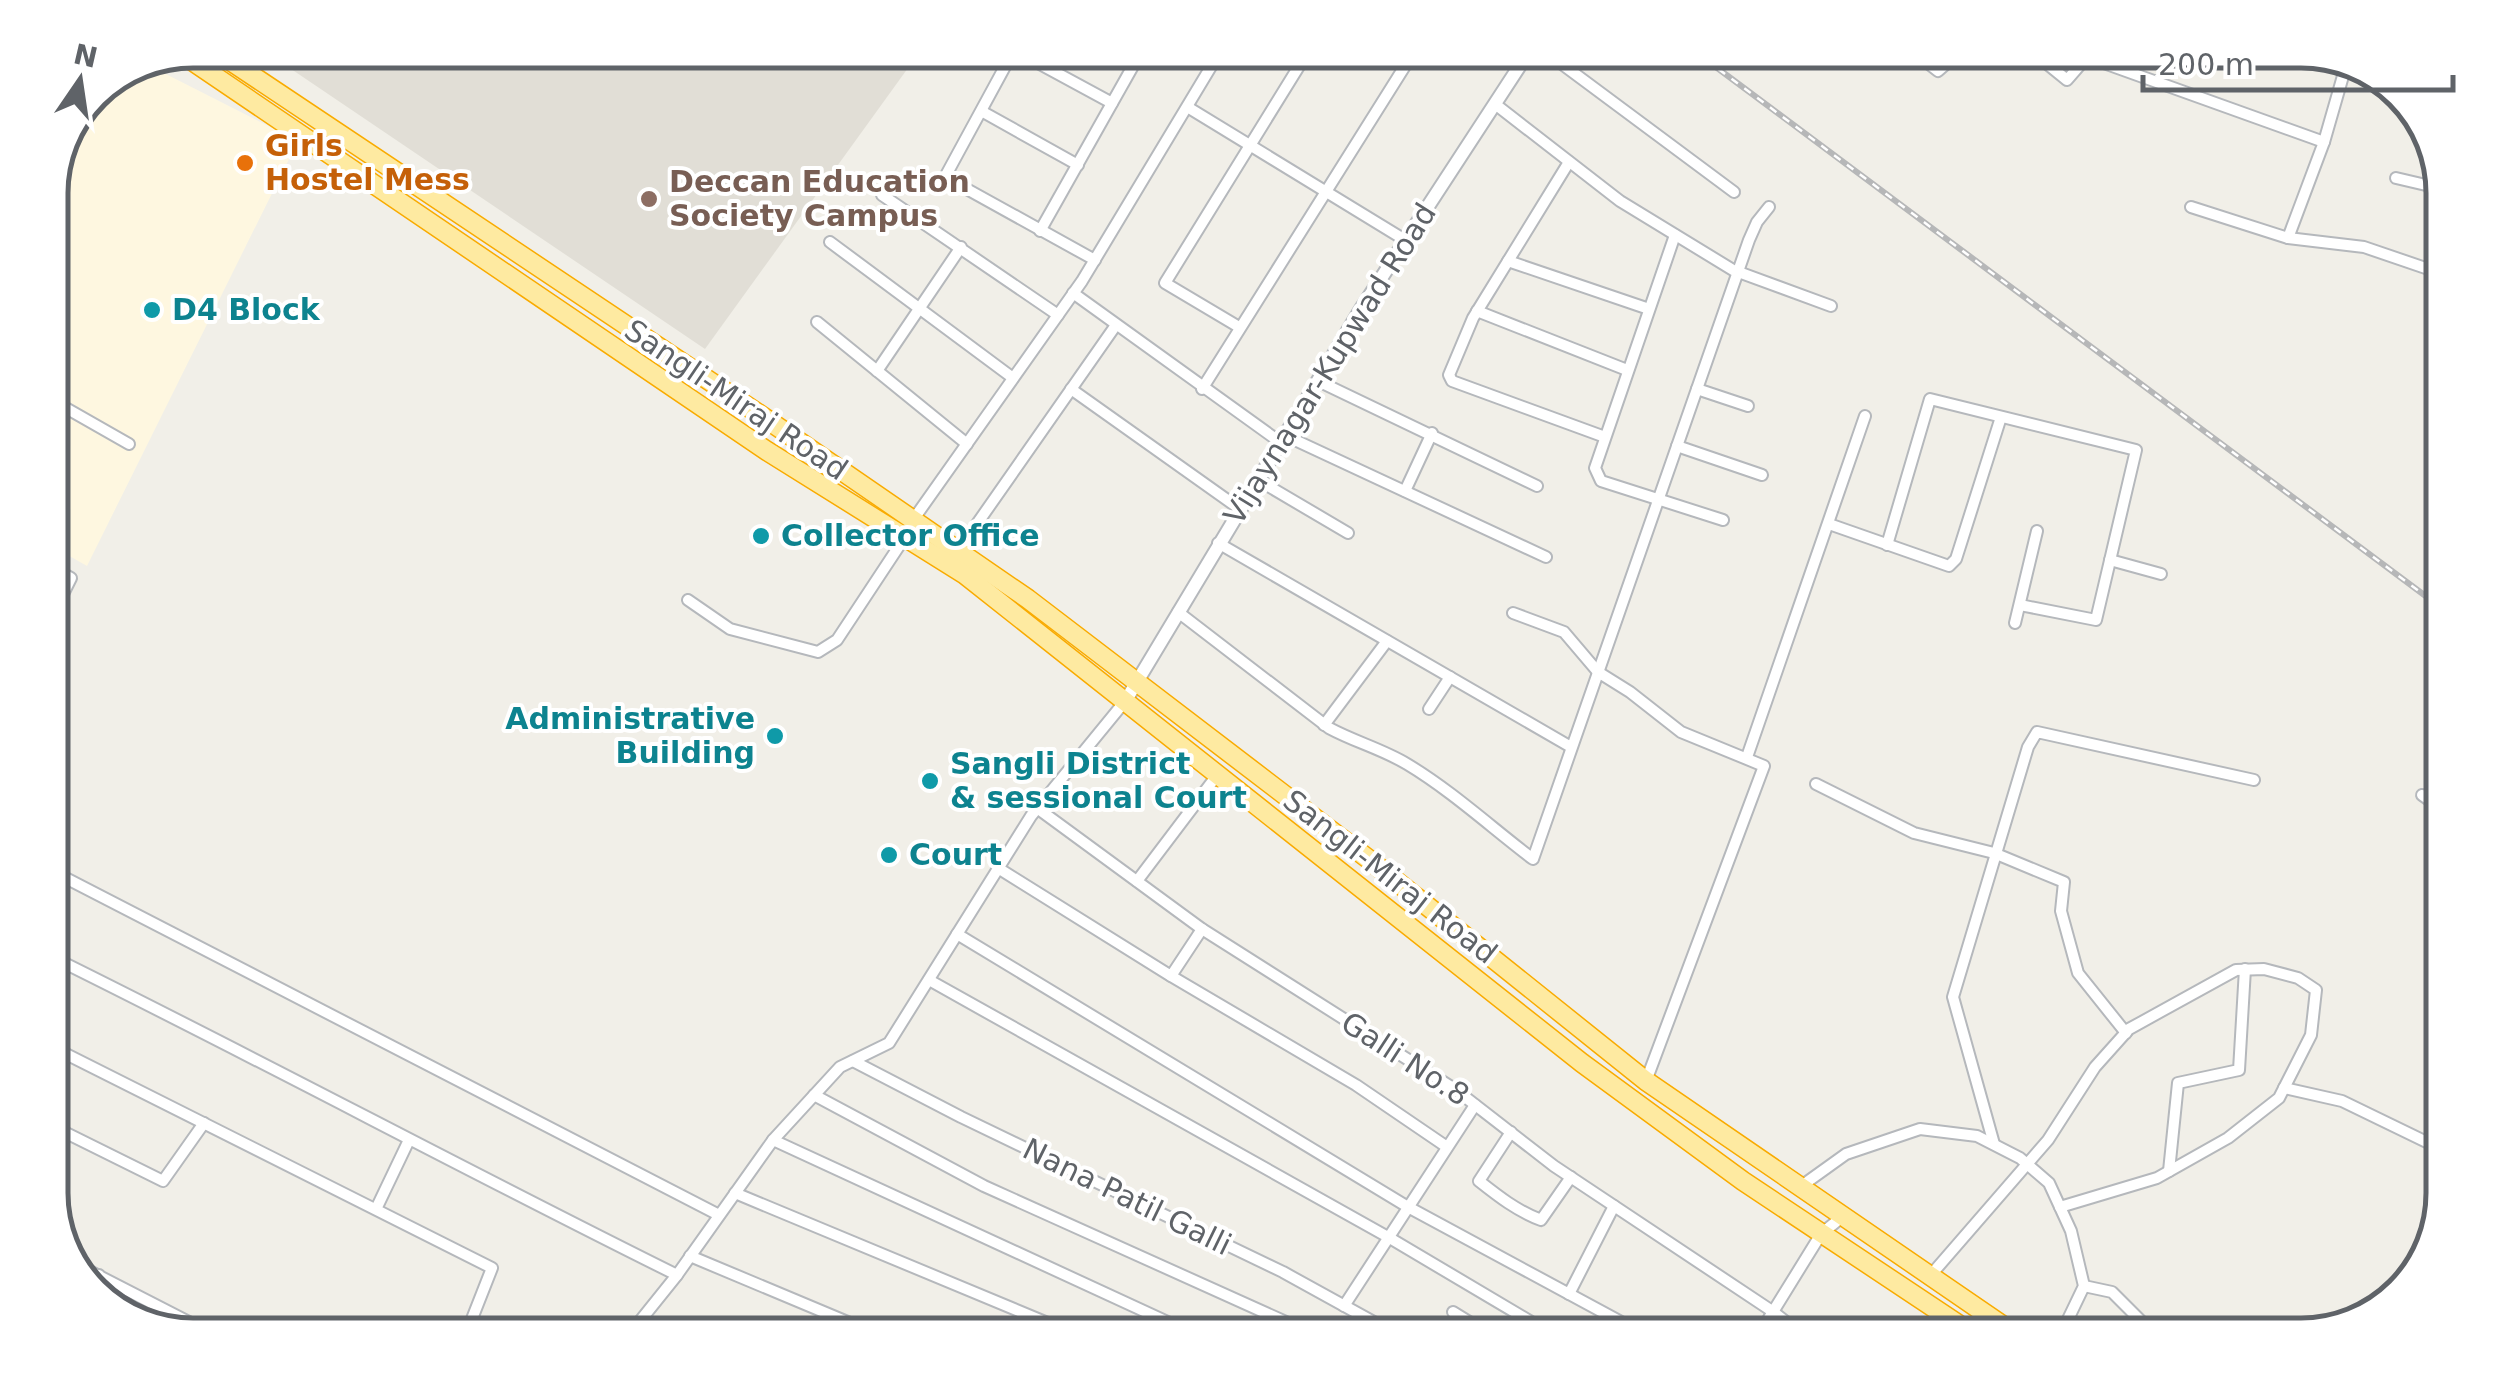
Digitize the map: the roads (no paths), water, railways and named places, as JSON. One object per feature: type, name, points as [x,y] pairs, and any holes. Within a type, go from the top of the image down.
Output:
[{"type":"highway","name":"Sangli-Miraj Road","points":[[201,67],[768,451],[958,551],[1028,598],[1371,861],[1646,1081],[1992,1318]]},
{"type":"highway","name":"Sangli-Miraj Road","points":[[239,67],[909,528],[1582,1064],[1821,1234],[1949,1318]]},
{"type":"street","points":[[1006,67],[945,176],[1095,260]]},
{"type":"street","points":[[1045,67],[1112,103]]},
{"type":"street","points":[[1040,231],[1132,67]]},
{"type":"street","points":[[688,600],[730,629],[818,652],[838,640],[909,528],[1073,294],[1212,67]]},
{"type":"street","points":[[1238,327],[1165,284],[1298,67]]},
{"type":"street","points":[[1202,388],[1404,67]]},
{"type":"street","name":"Vijaynagar-Kupwad Road","points":[[1126,700],[1318,380],[1519,67]]},
{"type":"street","points":[[1567,67],[1734,192]]},
{"type":"street","points":[[2051,67],[2067,80],[2078,67]]},
{"type":"street","points":[[2115,67],[2324,142]]},
{"type":"street","points":[[2288,238],[2324,142],[2343,76]]},
{"type":"street","points":[[1495,104],[1620,201],[1676,235],[1738,272],[1831,306]]},
{"type":"street","points":[[1189,108],[1405,240]]},
{"type":"street","points":[[983,112],[1078,165]]},
{"type":"street","points":[[1569,162],[1477,311],[1451,365],[1452,381],[1605,438]]},
{"type":"street","points":[[2396,178],[2425,185]]},
{"type":"street","points":[[882,196],[962,246],[1058,315]]},
{"type":"street","points":[[1178,612],[1324,725],[1354,742],[1382,749],[1413,767],[1533,860],[1738,272],[1757,222],[1770,207]]},
{"type":"street","points":[[2190,207],[2288,238],[2364,248],[2425,268]]},
{"type":"street","points":[[1676,235],[1595,468],[1601,481],[1723,520]]},
{"type":"street","points":[[830,242],[1014,378]]},
{"type":"street","points":[[876,371],[962,246]]},
{"type":"street","points":[[1508,261],[1648,309]]},
{"type":"street","points":[[1073,294],[1202,388],[1282,439],[1546,557]]},
{"type":"street","points":[[1477,311],[1627,370]]},
{"type":"street","points":[[816,322],[967,444]]},
{"type":"street","points":[[958,551],[1116,325]]},
{"type":"street","points":[[1318,380],[1538,486]]},
{"type":"street","points":[[1070,389],[1240,509]]},
{"type":"street","points":[[1697,389],[1748,406]]},
{"type":"street","points":[[1887,545],[1930,399],[2136,450],[2096,620],[2020,605]]},
{"type":"street","points":[[68,409],[129,444]]},
{"type":"street","points":[[1747,757],[1865,416]]},
{"type":"street","points":[[1829,524],[1950,566],[1956,559],[2001,417]]},
{"type":"street","points":[[1405,492],[1432,433]]},
{"type":"street","points":[[1677,446],[1762,474]]},
{"type":"street","points":[[1258,480],[1348,533]]},
{"type":"street","points":[[2016,623],[2037,531]]},
{"type":"street","points":[[1218,543],[1571,747]]},
{"type":"street","points":[[2110,560],[2162,574]]},
{"type":"street","points":[[1514,613],[1564,632],[1598,672],[1681,732],[1764,766],[1646,1081]]},
{"type":"street","points":[[1324,725],[1387,641]]},
{"type":"street","points":[[1429,709],[1450,677]]},
{"type":"street","points":[[645,1318],[772,1140],[840,1067],[890,1043],[1037,808],[1126,700]]},
{"type":"street","points":[[1994,1144],[1953,998],[1994,853],[2028,747],[2037,732],[2254,780]]},
{"type":"street","points":[[1137,882],[1218,774]]},
{"type":"street","points":[[1816,784],[1914,833],[1994,853],[2064,882],[2061,912],[2078,974],[2126,1033]]},
{"type":"street","points":[[2422,795],[2426,798]]},
{"type":"street","name":"Galli No.8","points":[[1037,808],[1202,929],[1475,1105],[1571,1177],[1781,1318]]},
{"type":"street","points":[[998,868],[1356,1085],[1447,1147]]},
{"type":"street","points":[[68,879],[719,1215]]},
{"type":"street","points":[[1171,976],[1202,929]]},
{"type":"street","points":[[957,934],[1408,1207],[1614,1318]]},
{"type":"street","points":[[68,965],[676,1274]]},
{"type":"street","points":[[1930,1276],[2048,1140],[2095,1067],[2126,1033],[2236,970],[2264,969],[2298,978],[2316,990],[2311,1035],[2279,1098],[2228,1138],[2157,1178],[2060,1206]]},
{"type":"street","points":[[2169,1171],[2178,1083],[2239,1070],[2245,970]]},
{"type":"street","points":[[929,980],[1524,1318]]},
{"type":"street","points":[[68,1054],[492,1268],[472,1318]]},
{"type":"street","name":"Nana Patil Galli","points":[[853,1061],[1283,1272],[1366,1318]]},
{"type":"street","points":[[2284,1088],[2342,1102],[2426,1142]]},
{"type":"street","points":[[814,1096],[984,1186],[1278,1318]]},
{"type":"street","points":[[1344,1306],[1475,1105]]},
{"type":"street","points":[[68,1134],[163,1181],[204,1123]]},
{"type":"street","points":[[1799,1188],[1846,1154],[1920,1128],[1978,1136],[2027,1164],[2049,1183],[2071,1231],[2084,1286],[2069,1318]]},
{"type":"street","points":[[1511,1132],[1479,1181],[1497,1195],[1540,1220],[1571,1177]]},
{"type":"street","points":[[376,1207],[408,1140]]},
{"type":"street","points":[[772,1140],[1159,1318]]},
{"type":"street","points":[[734,1193],[1036,1318]]},
{"type":"street","points":[[1570,1294],[1614,1206]]},
{"type":"street","points":[[1768,1318],[1821,1234],[1842,1217]]},
{"type":"street","points":[[690,1256],[838,1318]]},
{"type":"street","points":[[97,1274],[180,1317]]},
{"type":"street","points":[[2084,1286],[2112,1292],[2138,1318]]},
{"type":"street","points":[[1453,1312],[1463,1318]]},
{"type":"railway","points":[[1716,67],[2425,596]]},
{"type":"place","name":"Girls Hostel Mess","points":[[245,163]]},
{"type":"place","name":"Deccan Education Society Campus","points":[[649,199]]},
{"type":"place","name":"D4 Block","points":[[152,310]]},
{"type":"place","name":"Collector Office","points":[[761,536]]},
{"type":"place","name":"Administrative Building","points":[[775,736]]},
{"type":"place","name":"Sangli District & sessional Court","points":[[930,781]]},
{"type":"place","name":"Court","points":[[889,855]]}]
